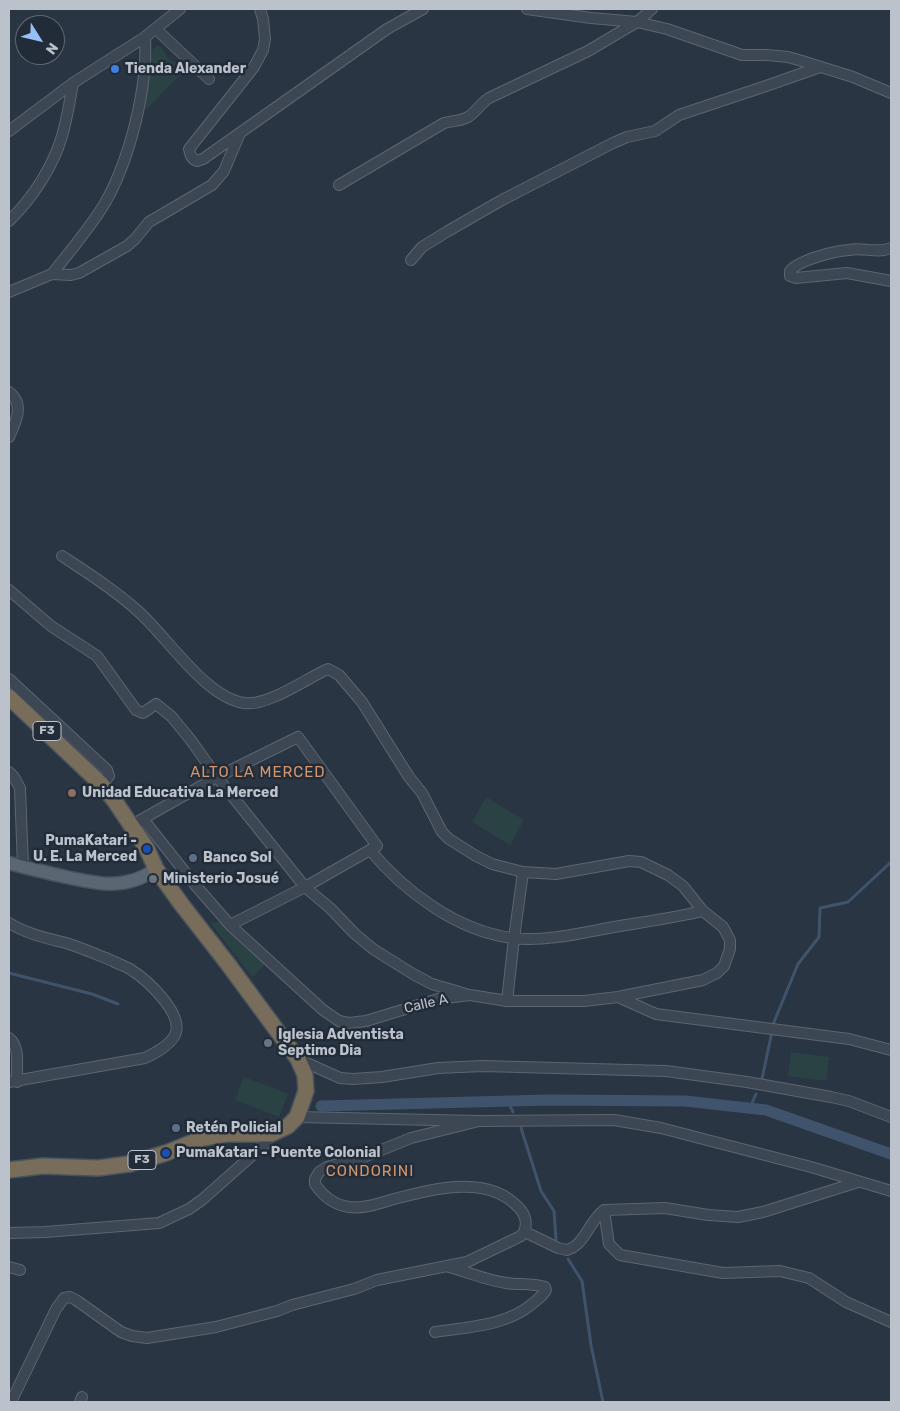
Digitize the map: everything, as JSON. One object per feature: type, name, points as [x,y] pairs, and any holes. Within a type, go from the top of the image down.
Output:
[{"type":"highway","name":"F3","points":[[9,696],[101,784],[137,823],[156,869],[298,1060],[305,1075],[306,1090],[298,1114]]},
{"type":"highway","points":[[271,1134],[288,1126],[298,1114]]},
{"type":"highway","name":"F3","points":[[9,1170],[43,1166],[106,1167],[129,1164],[166,1153],[203,1138],[227,1134],[271,1134]]},
{"type":"main road","points":[[9,863],[107,885],[122,884],[144,877],[156,869]]},
{"type":"street","points":[[9,131],[73,83],[145,37],[180,9]]},
{"type":"street","points":[[260,9],[265,38],[264,50],[254,67],[189,149],[192,158],[197,161],[203,159],[387,29],[423,9]]},
{"type":"street","points":[[527,9],[637,22],[667,29],[742,55],[788,57],[853,77],[891,93]]},
{"type":"street","points":[[339,186],[444,123],[463,120],[470,116],[482,102],[489,98],[588,51],[637,22],[652,9]]},
{"type":"street","points":[[156,29],[209,79]]},
{"type":"street","points":[[52,274],[105,202],[124,163],[138,109],[146,53],[145,37]]},
{"type":"street","points":[[411,260],[422,247],[448,231],[613,143],[627,137],[655,131],[679,115],[820,67]]},
{"type":"street","points":[[9,221],[25,202],[52,162],[62,137],[73,83]]},
{"type":"street","points":[[9,292],[52,274],[71,275],[79,273],[127,246],[135,240],[149,222],[212,185],[224,171],[241,132]]},
{"type":"street","points":[[891,248],[885,251],[850,249],[807,260],[793,266],[790,271],[790,276],[796,278],[846,273],[891,281]]},
{"type":"street","points":[[9,392],[18,403],[18,410],[9,437]]},
{"type":"street","points":[[62,556],[137,610],[194,671],[214,689],[229,698],[245,704],[259,702],[328,669],[339,675],[362,702],[409,777],[422,794],[442,832],[449,839],[476,856],[492,864],[523,872],[556,874],[629,861],[642,862],[668,875],[683,886],[703,911],[576,935],[514,938],[480,930],[458,921],[400,882],[370,850]]},
{"type":"street","points":[[9,590],[51,626],[97,656],[136,710],[143,713],[156,704],[164,709],[190,738],[217,777],[305,887],[373,949],[432,984],[470,996]]},
{"type":"street","points":[[9,679],[107,770],[108,776],[101,784]]},
{"type":"street","points":[[137,823],[217,777],[298,737],[377,846],[305,887],[230,925]]},
{"type":"street","points":[[9,772],[20,788],[23,867]]},
{"type":"street","name":"Calle A","points":[[137,823],[230,925],[323,1010],[339,1021],[349,1023],[366,1022],[438,999],[470,996],[507,1001],[584,1001],[618,997],[703,980],[717,973],[724,966],[730,949],[730,940],[723,927],[703,911]]},
{"type":"street","points":[[507,1001],[523,872]]},
{"type":"street","points":[[9,923],[20,929],[68,944],[130,969],[159,995],[176,1020],[174,1037],[157,1052],[136,1060],[13,1082],[16,1049],[15,1043],[9,1038]]},
{"type":"street","points":[[618,997],[656,1014],[849,1038],[891,1050]]},
{"type":"street","points":[[298,1060],[340,1078],[382,1077],[438,1068],[483,1066],[666,1071],[747,1082],[831,1097],[849,1101],[891,1117]]},
{"type":"street","points":[[298,1114],[479,1121],[614,1120],[637,1123],[811,1168],[891,1191]]},
{"type":"street","points":[[479,1121],[411,1138],[364,1156],[326,1167],[315,1178],[315,1184],[331,1200],[349,1207],[361,1207],[436,1189],[462,1187],[487,1189],[503,1195],[520,1209],[524,1214],[526,1232]]},
{"type":"street","points":[[9,1233],[158,1223],[189,1209],[203,1199],[265,1144],[271,1134]]},
{"type":"street","points":[[526,1232],[558,1248],[567,1250],[578,1243],[596,1216],[604,1210],[665,1208],[708,1215],[738,1216],[763,1212],[858,1182]]},
{"type":"street","points":[[604,1210],[609,1244],[620,1255],[723,1273],[780,1271],[803,1275],[846,1302],[891,1322]]},
{"type":"street","points":[[11,1402],[56,1309],[64,1298],[70,1297],[76,1300],[121,1332],[146,1338],[216,1327],[277,1311],[377,1280],[448,1266],[479,1257],[516,1240],[526,1232]]},
{"type":"street","points":[[435,1332],[511,1318],[522,1313],[544,1294],[546,1290],[538,1285],[491,1280],[448,1266]]},
{"type":"street","points":[[9,1267],[20,1270]]},
{"type":"green space","points":[[156,46],[160,46],[169,59],[185,70],[147,109],[143,107],[152,52]]},
{"type":"green space","points":[[486,797],[524,820],[510,845],[472,822]]},
{"type":"green space","points":[[210,922],[223,923],[266,964],[252,977]]},
{"type":"green space","points":[[791,1052],[829,1057],[826,1081],[788,1076]]},
{"type":"green space","points":[[244,1077],[288,1094],[279,1117],[235,1100]]},
{"type":"waterway","points":[[762,1079],[774,1022],[798,964],[819,937],[820,908],[848,902],[891,862]]},
{"type":"waterway","points":[[9,973],[92,994],[118,1004]]},
{"type":"waterway","points":[[750,1108],[756,1094]]},
{"type":"waterway","points":[[321,1106],[549,1100],[685,1101],[766,1110],[891,1154]]},
{"type":"waterway","points":[[508,1102],[513,1112]]},
{"type":"waterway","points":[[521,1128],[541,1191],[554,1211],[556,1240]]},
{"type":"waterway","points":[[568,1259],[582,1281],[591,1345],[603,1402]]},
{"type":"place","name":"Tienda Alexander","points":[[115,69]]},
{"type":"place","name":"Unidad Educativa La Merced","points":[[72,793]]},
{"type":"place","name":"PumaKatari - U. E. La Merced","points":[[147,849]]},
{"type":"place","name":"Banco Sol","points":[[193,858]]},
{"type":"place","name":"Ministerio Josué","points":[[153,879]]},
{"type":"place","name":"Iglesia Adventista Septimo Dia","points":[[268,1043]]},
{"type":"place","name":"Retén Policial","points":[[176,1128]]},
{"type":"place","name":"PumaKatari - Puente Colonial","points":[[166,1153]]},
{"type":"district","name":"ALTO LA MERCED","points":[[258,773]]},
{"type":"district","name":"CONDORINI","points":[[370,1172]]}]
